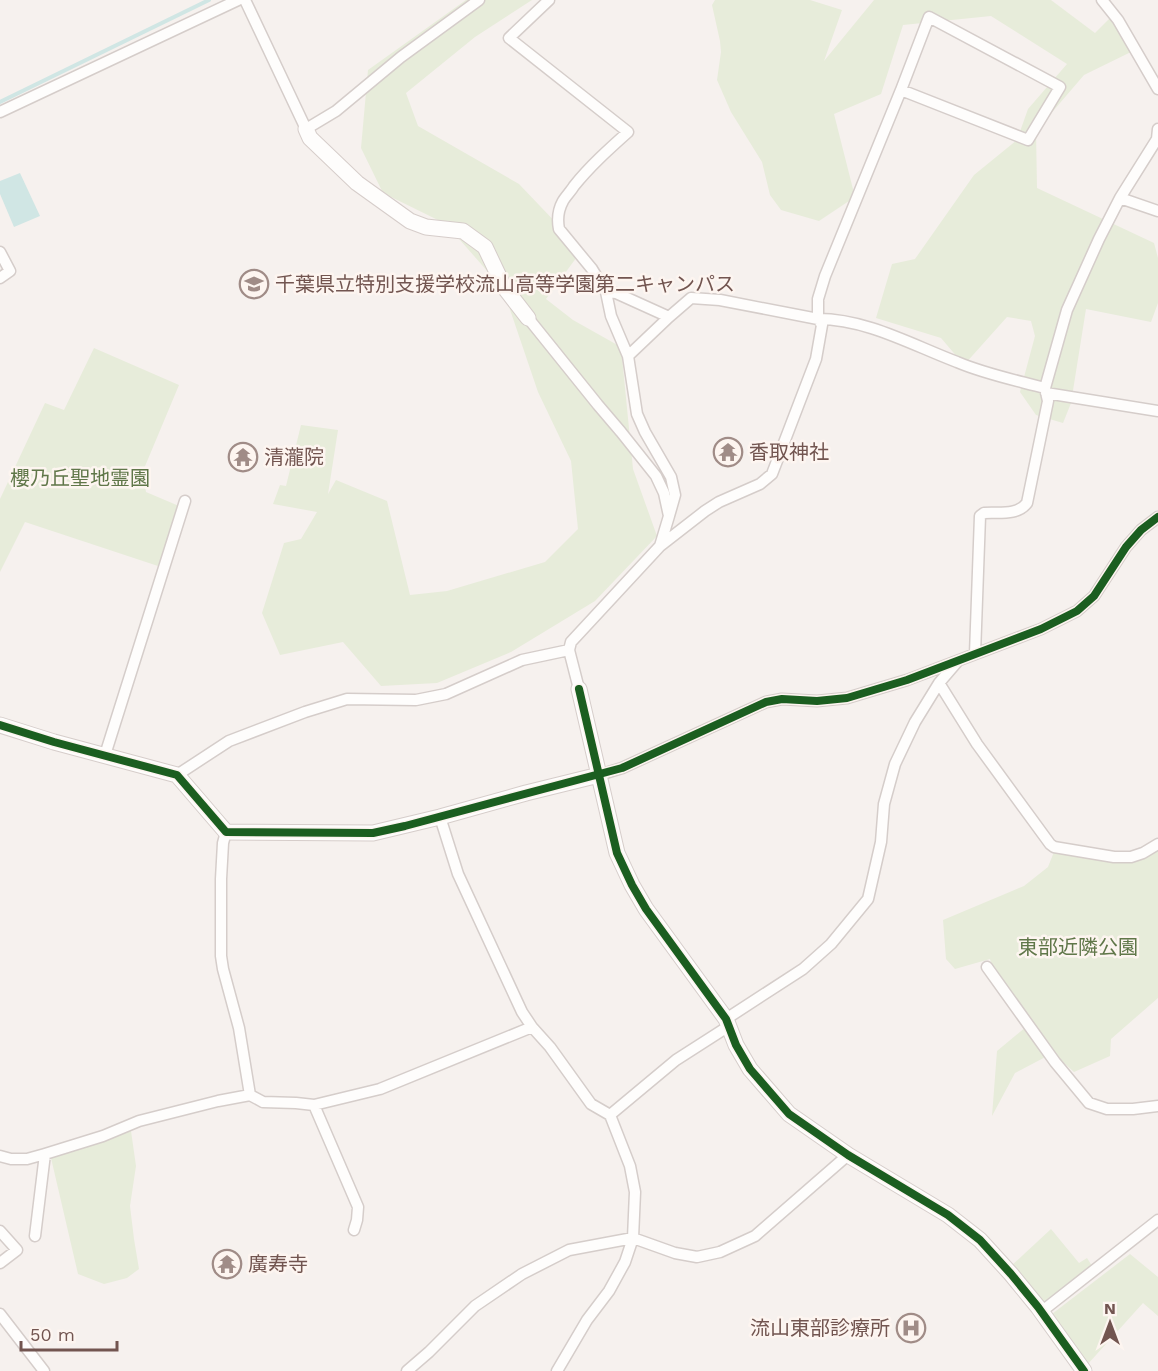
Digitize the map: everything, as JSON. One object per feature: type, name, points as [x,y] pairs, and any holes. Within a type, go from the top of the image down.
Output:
[{"type":"street","points":[[0,112],[238,0]]},
{"type":"street","points":[[245,0],[310,138],[357,183],[400,215],[426,227],[463,231],[485,247],[504,287],[656,476],[669,516]]},
{"type":"street","points":[[306,129],[336,111],[401,57],[478,0]]},
{"type":"street","points":[[549,0],[509,38],[628,132],[581,177],[563,200],[558,214],[558,223],[559,229],[592,269],[606,292],[611,316],[628,356],[637,414],[670,477],[675,495],[660,546]]},
{"type":"street","points":[[1102,0],[1118,20],[1158,89]]},
{"type":"street","points":[[901,90],[1028,140],[1060,87],[929,17],[825,276],[818,299],[818,319],[822,325],[816,359],[772,474],[760,484],[705,510],[660,546],[571,642],[569,650],[617,853],[646,909],[728,1022],[736,1045],[750,1069],[789,1114],[848,1155],[948,1215],[980,1240],[1011,1274],[1084,1371]]},
{"type":"street","points":[[975,654],[980,516],[984,513],[1017,512],[1027,503],[1048,401],[1046,390],[1067,310],[1120,198],[1158,136]]},
{"type":"street","points":[[1120,198],[1158,211]]},
{"type":"street","points":[[0,252],[10,271],[0,278]]},
{"type":"street","points":[[606,292],[616,293],[669,317]]},
{"type":"street","points":[[628,356],[691,298],[720,300],[818,319],[833,319],[887,333],[958,363],[1046,390],[1104,403],[1158,411]]},
{"type":"street","points":[[105,755],[185,501]]},
{"type":"street","points":[[0,725],[54,742],[177,774],[226,832],[373,833],[622,768],[766,702],[782,699],[817,701],[847,698],[907,680],[1041,629],[1077,611],[1094,596],[1126,547],[1158,517]]},
{"type":"street","points":[[177,774],[230,741],[304,712],[347,699],[416,700],[446,694],[522,660],[569,650]]},
{"type":"street","points":[[610,1115],[676,1060],[803,969],[831,944],[868,899],[881,842],[884,804],[895,764],[915,722],[939,682],[957,662]]},
{"type":"street","points":[[939,682],[977,744],[1054,847],[1114,857],[1131,857],[1158,844]]},
{"type":"street","points":[[440,817],[458,874],[522,1012],[591,1104],[610,1115],[630,1166],[635,1192],[633,1238],[625,1262],[614,1283],[586,1320],[557,1371]]},
{"type":"street","points":[[226,832],[223,843],[221,879],[221,956],[238,1028],[250,1095]]},
{"type":"street","points":[[987,967],[1059,1067],[1089,1103],[1107,1109],[1158,1106]]},
{"type":"street","points":[[0,1156],[27,1159],[103,1136],[139,1121],[250,1095],[263,1102],[314,1106],[380,1089],[532,1027]]},
{"type":"street","points":[[314,1106],[358,1207],[354,1230]]},
{"type":"street","points":[[35,1236],[45,1154]]},
{"type":"street","points":[[407,1371],[476,1306],[522,1274],[569,1250],[633,1238],[697,1257],[720,1252],[755,1236],[848,1155]]},
{"type":"street","points":[[1041,1312],[1158,1220]]},
{"type":"street","points":[[0,1231],[16,1250],[0,1263]]},
{"type":"street","points":[[0,1314],[44,1371]]},
{"type":"green space","points":[[466,0],[532,0],[475,37],[406,93],[418,126],[519,184],[582,250],[546,299],[573,320],[621,347],[633,469],[657,536],[595,601],[511,652],[437,683],[381,686],[343,642],[280,655],[262,613],[284,543],[301,539],[317,512],[273,504],[280,485],[286,486],[301,425],[338,430],[328,494],[336,480],[387,501],[410,595],[447,591],[545,562],[578,529],[571,461],[538,392],[503,289],[446,224],[383,193],[361,148],[368,70]]},
{"type":"green space","points":[[715,0],[810,0],[842,10],[824,61],[874,0],[1051,0],[1095,33],[1111,17],[1133,51],[1084,75],[1036,131],[1037,188],[1154,243],[1158,258],[1158,303],[1151,322],[1086,309],[1071,403],[1063,423],[1036,415],[1020,392],[1035,336],[1031,321],[1007,317],[964,365],[941,338],[876,318],[892,264],[915,259],[974,175],[1017,140],[1028,109],[1067,64],[991,16],[903,25],[881,94],[834,114],[855,197],[819,221],[781,210],[770,195],[762,162],[731,112],[717,80],[721,52],[712,5]]},
{"type":"green space","name":"櫻乃丘聖地霊園","points":[[94,348],[179,385],[143,471],[146,492],[179,506],[158,566],[25,522],[0,572],[0,499],[45,403],[64,410]]},
{"type":"green space","name":"東部近隣公園","points":[[1158,847],[1158,998],[1111,1039],[1110,1056],[1074,1072],[1053,1053],[1015,1073],[992,1116],[997,1051],[1032,1022],[992,966],[990,959],[955,969],[946,959],[943,920],[1024,886],[1048,867],[1054,852],[1110,860]]},
{"type":"green space","points":[[131,1131],[136,1166],[130,1206],[139,1269],[127,1278],[104,1284],[78,1274],[51,1158]]},
{"type":"green space","points":[[1051,1229],[1079,1263],[1087,1258],[1092,1266],[1044,1304],[1011,1266]]},
{"type":"green space","points":[[1130,1254],[1158,1277],[1158,1316],[1143,1303],[1087,1365],[1052,1314]]},
{"type":"shaded area","points":[[20,173],[40,216],[14,227],[0,194],[0,181]]},
{"type":"waterway","points":[[0,102],[209,0]]},
{"type":"cycle path","points":[[0,725],[177,775],[226,832],[373,833],[622,768],[766,702],[782,699],[817,701],[847,698],[907,680],[1041,629],[1077,611],[1094,596],[1126,547],[1141,530],[1158,517]]},
{"type":"cycle path","points":[[579,689],[617,853],[646,909],[726,1019],[736,1045],[750,1069],[789,1114],[848,1155],[948,1215],[980,1240],[1038,1307],[1084,1371]]},
{"type":"place","name":"千葉県立特別支援学校流山高等学園第二キャンパス","points":[[254,284]]},
{"type":"place","name":"香取神社","points":[[728,452]]},
{"type":"place","name":"清瀧院","points":[[243,457]]},
{"type":"place","name":"廣寿寺","points":[[227,1264]]},
{"type":"place","name":"流山東部診療所","points":[[911,1328]]}]
